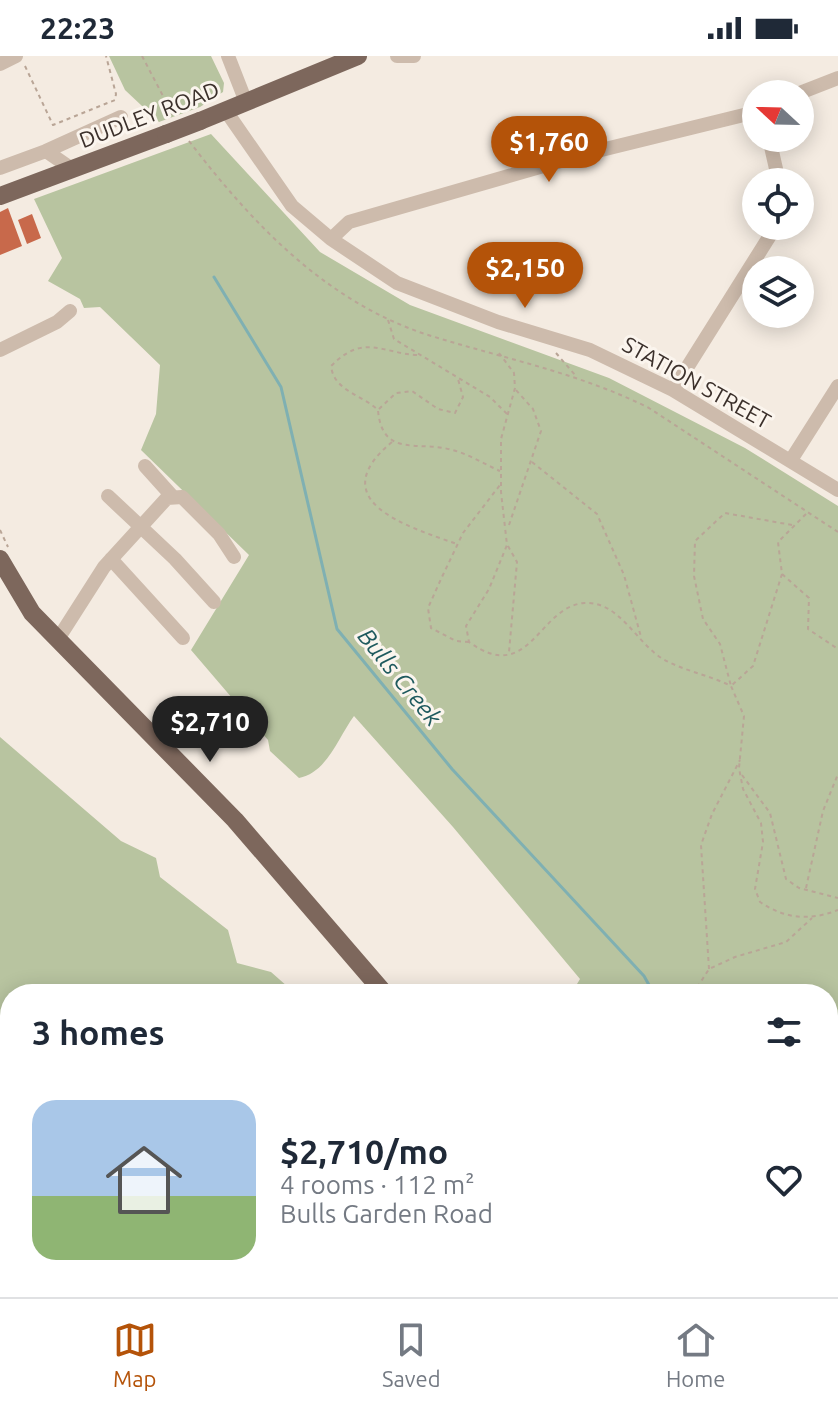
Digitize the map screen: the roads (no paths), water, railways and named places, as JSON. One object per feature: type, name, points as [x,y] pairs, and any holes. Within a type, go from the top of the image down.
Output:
[{"type":"main road","name":"DUDLEY ROAD","points":[[0,196],[226,111],[358,56]]},
{"type":"main road","points":[[5,555],[32,613],[235,820],[376,984]]},
{"type":"street","points":[[228,56],[246,102]]},
{"type":"street","points":[[397,56],[414,56]]},
{"type":"street","points":[[0,64],[20,59]]},
{"type":"street","points":[[814,87],[838,78]]},
{"type":"street","name":"STATION STREET","points":[[226,111],[292,206],[331,239],[397,283],[498,322],[590,350],[673,390],[838,490]]},
{"type":"street","points":[[331,239],[349,222],[585,154],[742,115]]},
{"type":"street","points":[[0,168],[121,117]]},
{"type":"street","points":[[46,151],[72,169]]},
{"type":"street","points":[[673,390],[767,240]]},
{"type":"street","points":[[0,350],[57,322],[70,311]]},
{"type":"street","points":[[791,460],[838,386]]},
{"type":"street","points":[[145,466],[167,486],[172,496]]},
{"type":"street","points":[[108,496],[141,525],[214,602]]},
{"type":"street","points":[[58,639],[111,559],[172,496],[182,497],[207,522],[234,557]]},
{"type":"street","points":[[111,559],[183,638]]},
{"type":"waterway","name":"Bulls Creek","points":[[214,277],[281,387],[337,629],[452,769],[648,984]]}]
